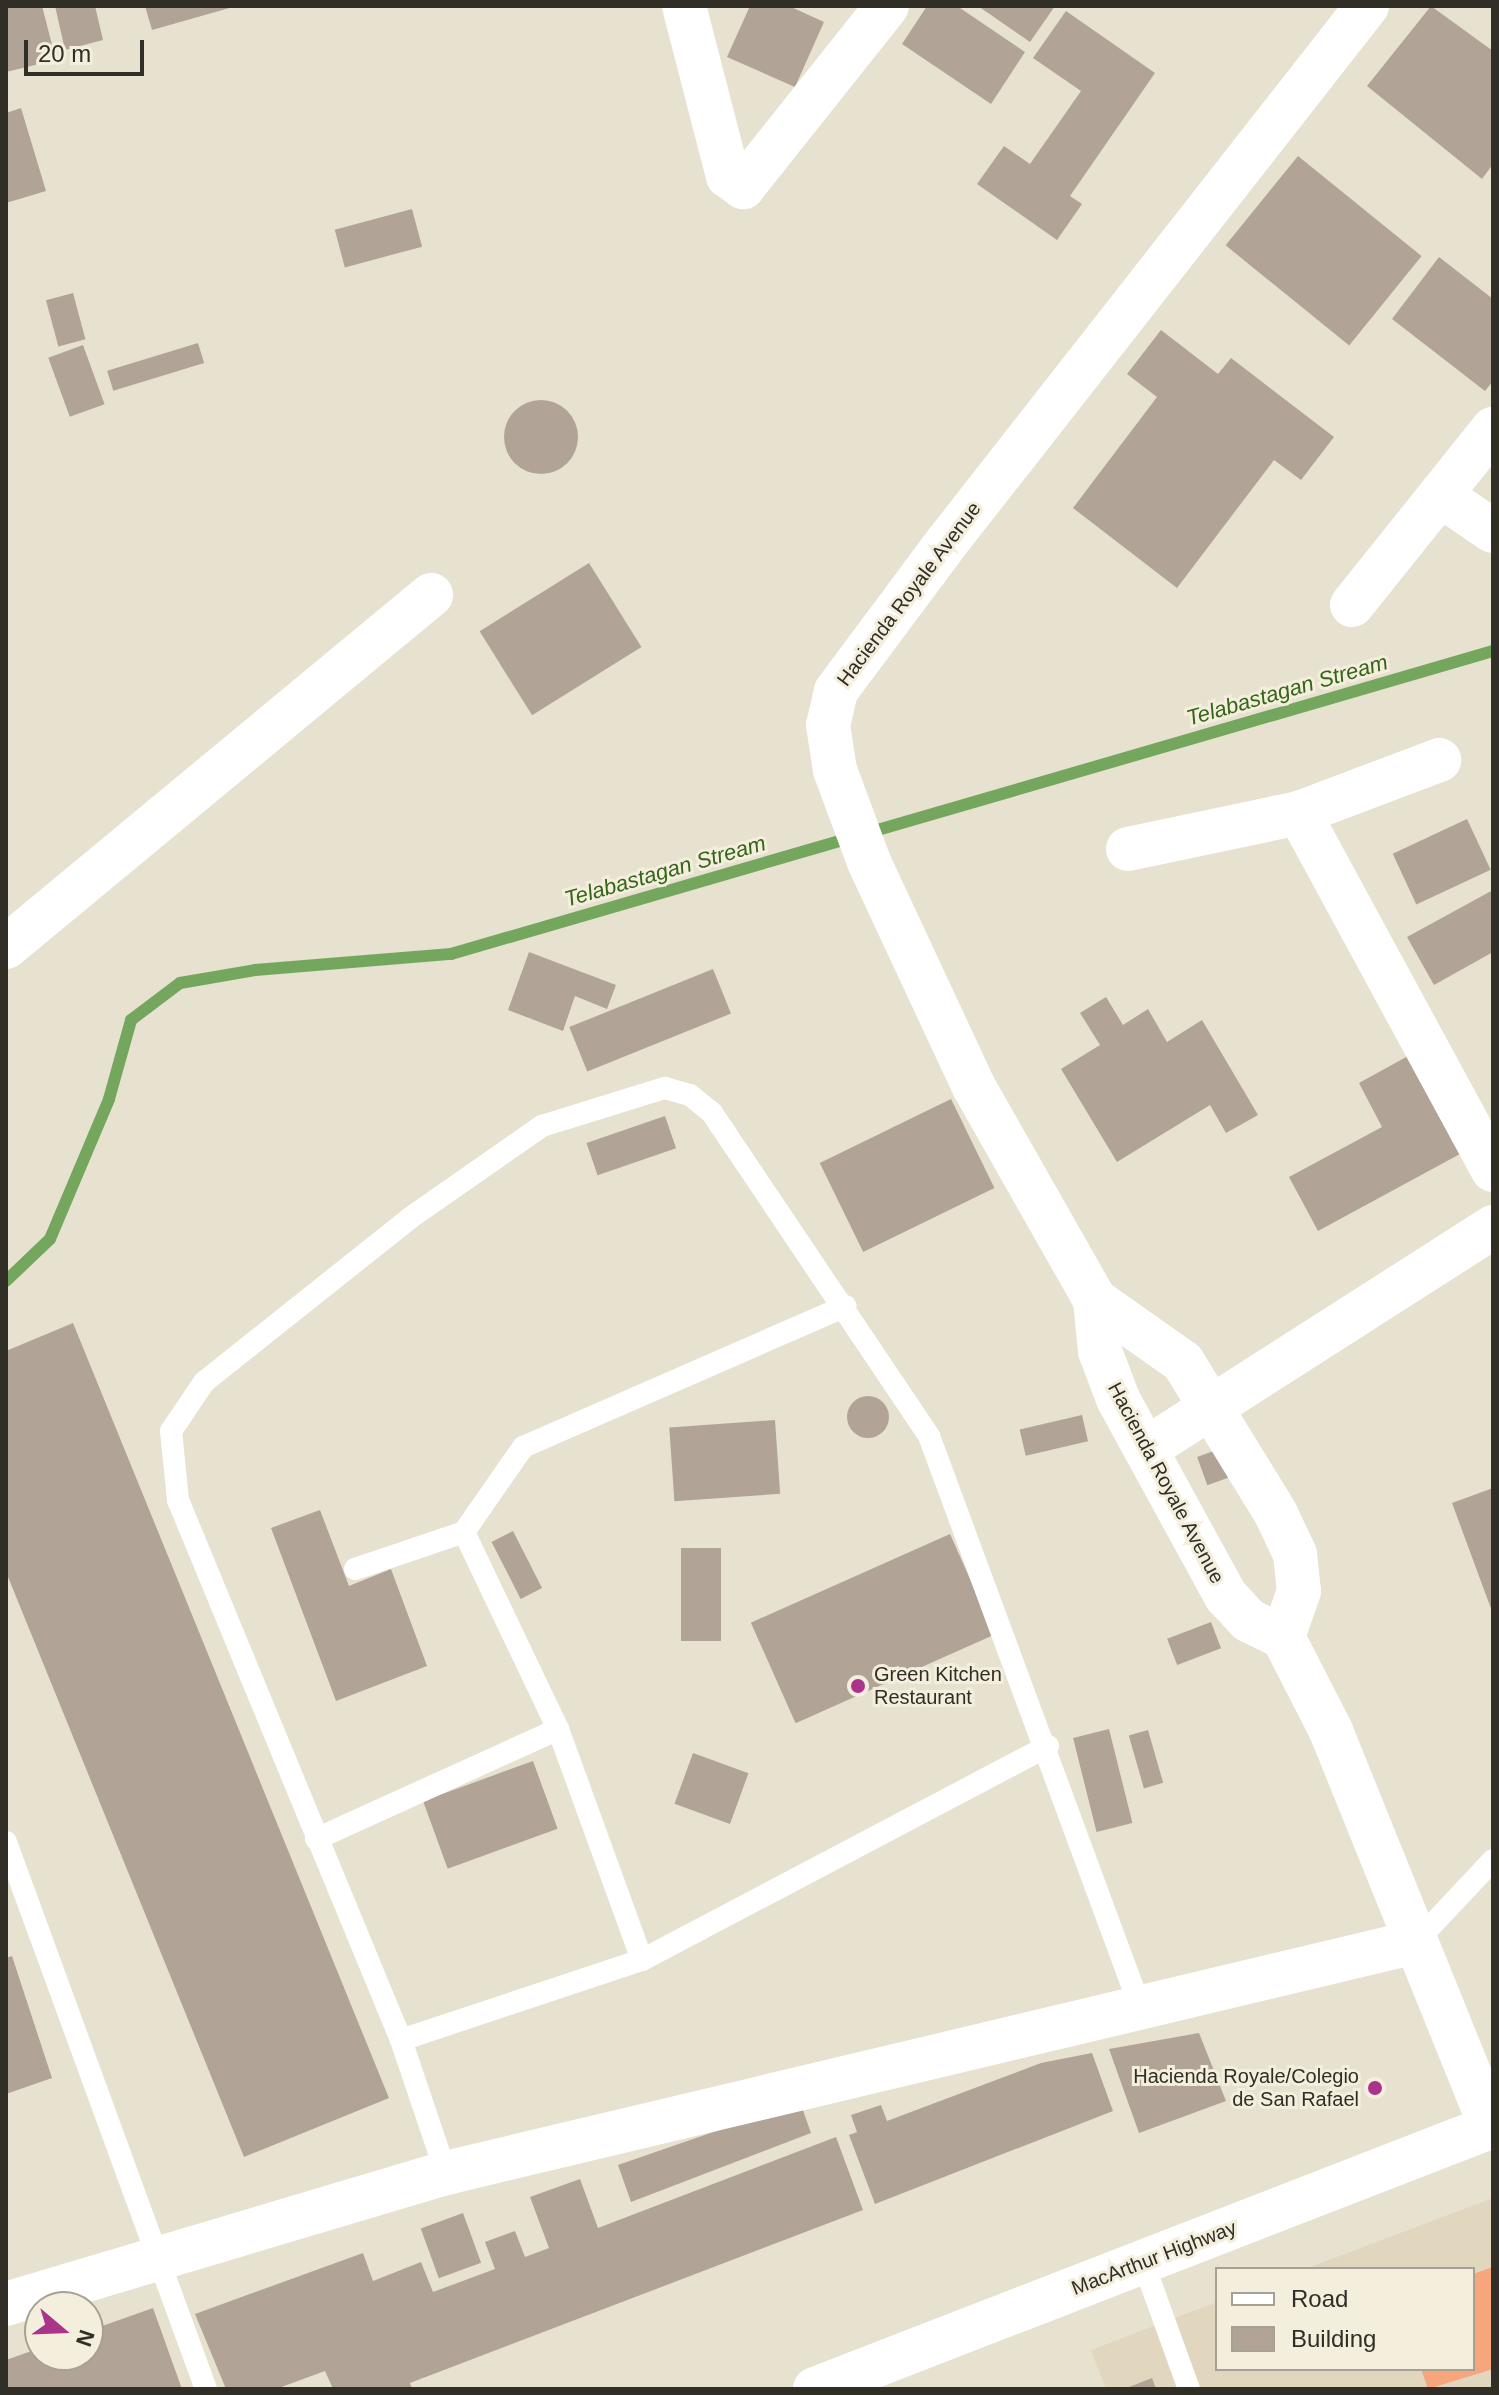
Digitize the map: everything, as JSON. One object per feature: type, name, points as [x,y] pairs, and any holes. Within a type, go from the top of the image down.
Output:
[{"type":"main road","points":[[684,6],[728,176],[743,187],[887,6]]},
{"type":"main road","name":"Hacienda Royale Avenue","points":[[1095,1300],[1183,1362],[1295,1554],[1299,1591],[1283,1637],[1248,1620],[1226,1596],[1146,1449],[1100,1351],[1095,1300],[974,1087],[869,862],[835,770],[828,725],[836,691],[1367,6]]},
{"type":"main road","points":[[1352,605],[1493,429]]},
{"type":"main road","points":[[1440,495],[1493,531]]},
{"type":"main road","points":[[6,947],[431,595]]},
{"type":"main road","points":[[1128,849],[1299,813],[1439,760]]},
{"type":"main road","points":[[1299,813],[1493,1170]]},
{"type":"main road","points":[[1146,1449],[1214,1412],[1493,1227]]},
{"type":"main road","points":[[1283,1637],[1331,1731],[1492,2127]]},
{"type":"main road","points":[[6,2304],[446,2173],[1142,2012],[1416,1942]]},
{"type":"main road","name":"MacArthur Highway","points":[[815,2389],[1492,2127]]},
{"type":"lane","points":[[446,2173],[401,2040],[178,1500],[171,1431],[204,1382],[410,1218],[542,1126],[665,1088],[690,1095],[712,1113],[846,1306],[929,1436],[1048,1746],[1142,2012]]},
{"type":"lane","points":[[355,1569],[464,1532],[523,1447],[846,1306]]},
{"type":"lane","points":[[464,1532],[558,1729],[642,1960]]},
{"type":"lane","points":[[316,1839],[558,1729]]},
{"type":"lane","points":[[401,2040],[642,1960],[1048,1746]]},
{"type":"lane","points":[[6,1842],[206,2389]]},
{"type":"lane","points":[[1416,1942],[1493,1860]]},
{"type":"lane","points":[[1143,2262],[1189,2389]]},
{"type":"shaded area","points":[[1493,2198],[1493,2389],[1106,2389],[1091,2350],[1215,2303],[1215,2371],[1475,2371],[1475,2267],[1310,2267]]},
{"type":"shaded area","points":[[1493,2267],[1493,2369],[1428,2389],[1422,2371],[1475,2371],[1475,2273]]},
{"type":"building","points":[[6,6],[42,6],[56,60],[6,72]]},
{"type":"building","points":[[55,6],[95,6],[103,40],[65,50]]},
{"type":"building","points":[[145,6],[233,6],[233,7],[152,30]]},
{"type":"building","points":[[750,6],[789,6],[824,22],[795,87],[727,57]]},
{"type":"building","points":[[927,6],[957,6],[1025,52],[991,104],[902,44]]},
{"type":"building","points":[[978,6],[1055,6],[1030,42]]},
{"type":"building","points":[[1431,6],[1493,51],[1493,164],[1482,179],[1367,86]]},
{"type":"building","points":[[1066,11],[1155,73],[1070,196],[1082,204],[1057,240],[977,184],[1004,146],[1030,164],[1081,91],[1033,58]]},
{"type":"building","points":[[21,108],[46,191],[6,203],[6,113]]},
{"type":"building","points":[[1298,156],[1422,256],[1349,345],[1226,245]]},
{"type":"building","points":[[412,209],[422,247],[345,267],[335,230]]},
{"type":"building","points":[[1439,257],[1493,299],[1493,381],[1485,391],[1392,319]]},
{"type":"building","points":[[73,293],[85,339],[58,347],[46,300]]},
{"type":"building","points":[[1161,330],[1218,374],[1231,358],[1334,437],[1301,480],[1274,460],[1177,588],[1073,508],[1157,397],[1127,374]]},
{"type":"building","points":[[198,343],[204,363],[113,391],[107,371]]},
{"type":"building","points":[[83,345],[105,404],[70,417],[48,358]]},
{"type":"building","points":[[541,400],[562,406],[572,416],[578,437],[572,458],[562,468],[541,474],[520,468],[510,458],[504,437],[510,416],[520,406]]},
{"type":"building","points":[[589,563],[641,647],[532,715],[480,631]]},
{"type":"building","points":[[1467,819],[1491,870],[1416,904],[1393,854]]},
{"type":"building","points":[[1493,890],[1493,952],[1434,985],[1407,937]]},
{"type":"building","points":[[529,952],[616,985],[607,1009],[575,996],[563,1031],[508,1010]]},
{"type":"building","points":[[713,969],[731,1014],[587,1072],[569,1027]]},
{"type":"building","points":[[1106,997],[1123,1025],[1148,1009],[1167,1042],[1202,1020],[1258,1115],[1226,1133],[1210,1105],[1117,1162],[1061,1069],[1100,1045],[1080,1013]]},
{"type":"building","points":[[1408,1056],[1460,1154],[1318,1231],[1289,1177],[1382,1127],[1359,1083]]},
{"type":"building","points":[[951,1099],[994,1188],[863,1252],[820,1163]]},
{"type":"building","points":[[665,1116],[676,1148],[598,1175],[587,1143]]},
{"type":"building","points":[[73,1323],[389,2098],[244,2157],[6,1572],[6,1351]]},
{"type":"building","points":[[868,1396],[883,1402],[889,1417],[883,1432],[868,1438],[853,1432],[847,1417],[853,1402]]},
{"type":"building","points":[[1082,1415],[1088,1441],[1026,1456],[1020,1429]]},
{"type":"building","points":[[775,1420],[780,1494],[674,1501],[669,1427]]},
{"type":"building","points":[[1230,1445],[1240,1473],[1207,1485],[1197,1457]]},
{"type":"building","points":[[1493,1488],[1493,1614],[1452,1503]]},
{"type":"building","points":[[320,1510],[349,1586],[391,1569],[427,1666],[336,1701],[271,1528]]},
{"type":"building","points":[[513,1531],[542,1588],[521,1599],[492,1542]]},
{"type":"building","points":[[950,1534],[995,1634],[796,1723],[751,1623]]},
{"type":"building","points":[[681,1548],[721,1548],[721,1641],[681,1641]]},
{"type":"building","points":[[1211,1622],[1221,1648],[1177,1665],[1167,1639]]},
{"type":"building","points":[[1109,1729],[1132,1823],[1097,1832],[1073,1738]]},
{"type":"building","points":[[1148,1730],[1163,1783],[1144,1788],[1129,1736]]},
{"type":"building","points":[[693,1753],[748,1773],[730,1824],[675,1804]]},
{"type":"building","points":[[533,1761],[558,1829],[448,1869],[423,1801]]},
{"type":"building","points":[[12,1956],[52,2078],[6,2094],[6,1958]]},
{"type":"building","points":[[1199,2033],[1226,2101],[1139,2133],[1109,2049]]},
{"type":"building","points":[[1092,2053],[1113,2111],[875,2204],[849,2135],[857,2132],[851,2115],[881,2105],[887,2121],[1041,2063]]},
{"type":"building","points":[[800,2102],[811,2133],[631,2202],[618,2165]]},
{"type":"building","points":[[836,2137],[863,2210],[410,2383],[412,2389],[333,2389],[325,2371],[276,2389],[226,2389],[195,2314],[363,2253],[373,2281],[421,2262],[433,2292],[495,2269],[485,2242],[515,2231],[525,2257],[549,2248],[530,2197],[580,2179],[598,2228]]},
{"type":"building","points":[[463,2213],[481,2263],[439,2278],[421,2228]]},
{"type":"building","points":[[153,2308],[182,2389],[6,2389],[6,2360],[24,2354],[24,2371],[104,2371],[104,2325]]},
{"type":"building","points":[[1152,2378],[1156,2389],[1124,2389]]},
{"type":"waterway","name":"Telabastagan Stream","points":[[6,1281],[50,1239],[109,1099],[131,1020],[180,983],[255,970],[451,954],[1493,651]]},
{"type":"place","name":"Green Kitchen Restaurant","points":[[858,1686]]},
{"type":"place","name":"Hacienda Royale/Colegio de San Rafael","points":[[1375,2088]]}]
